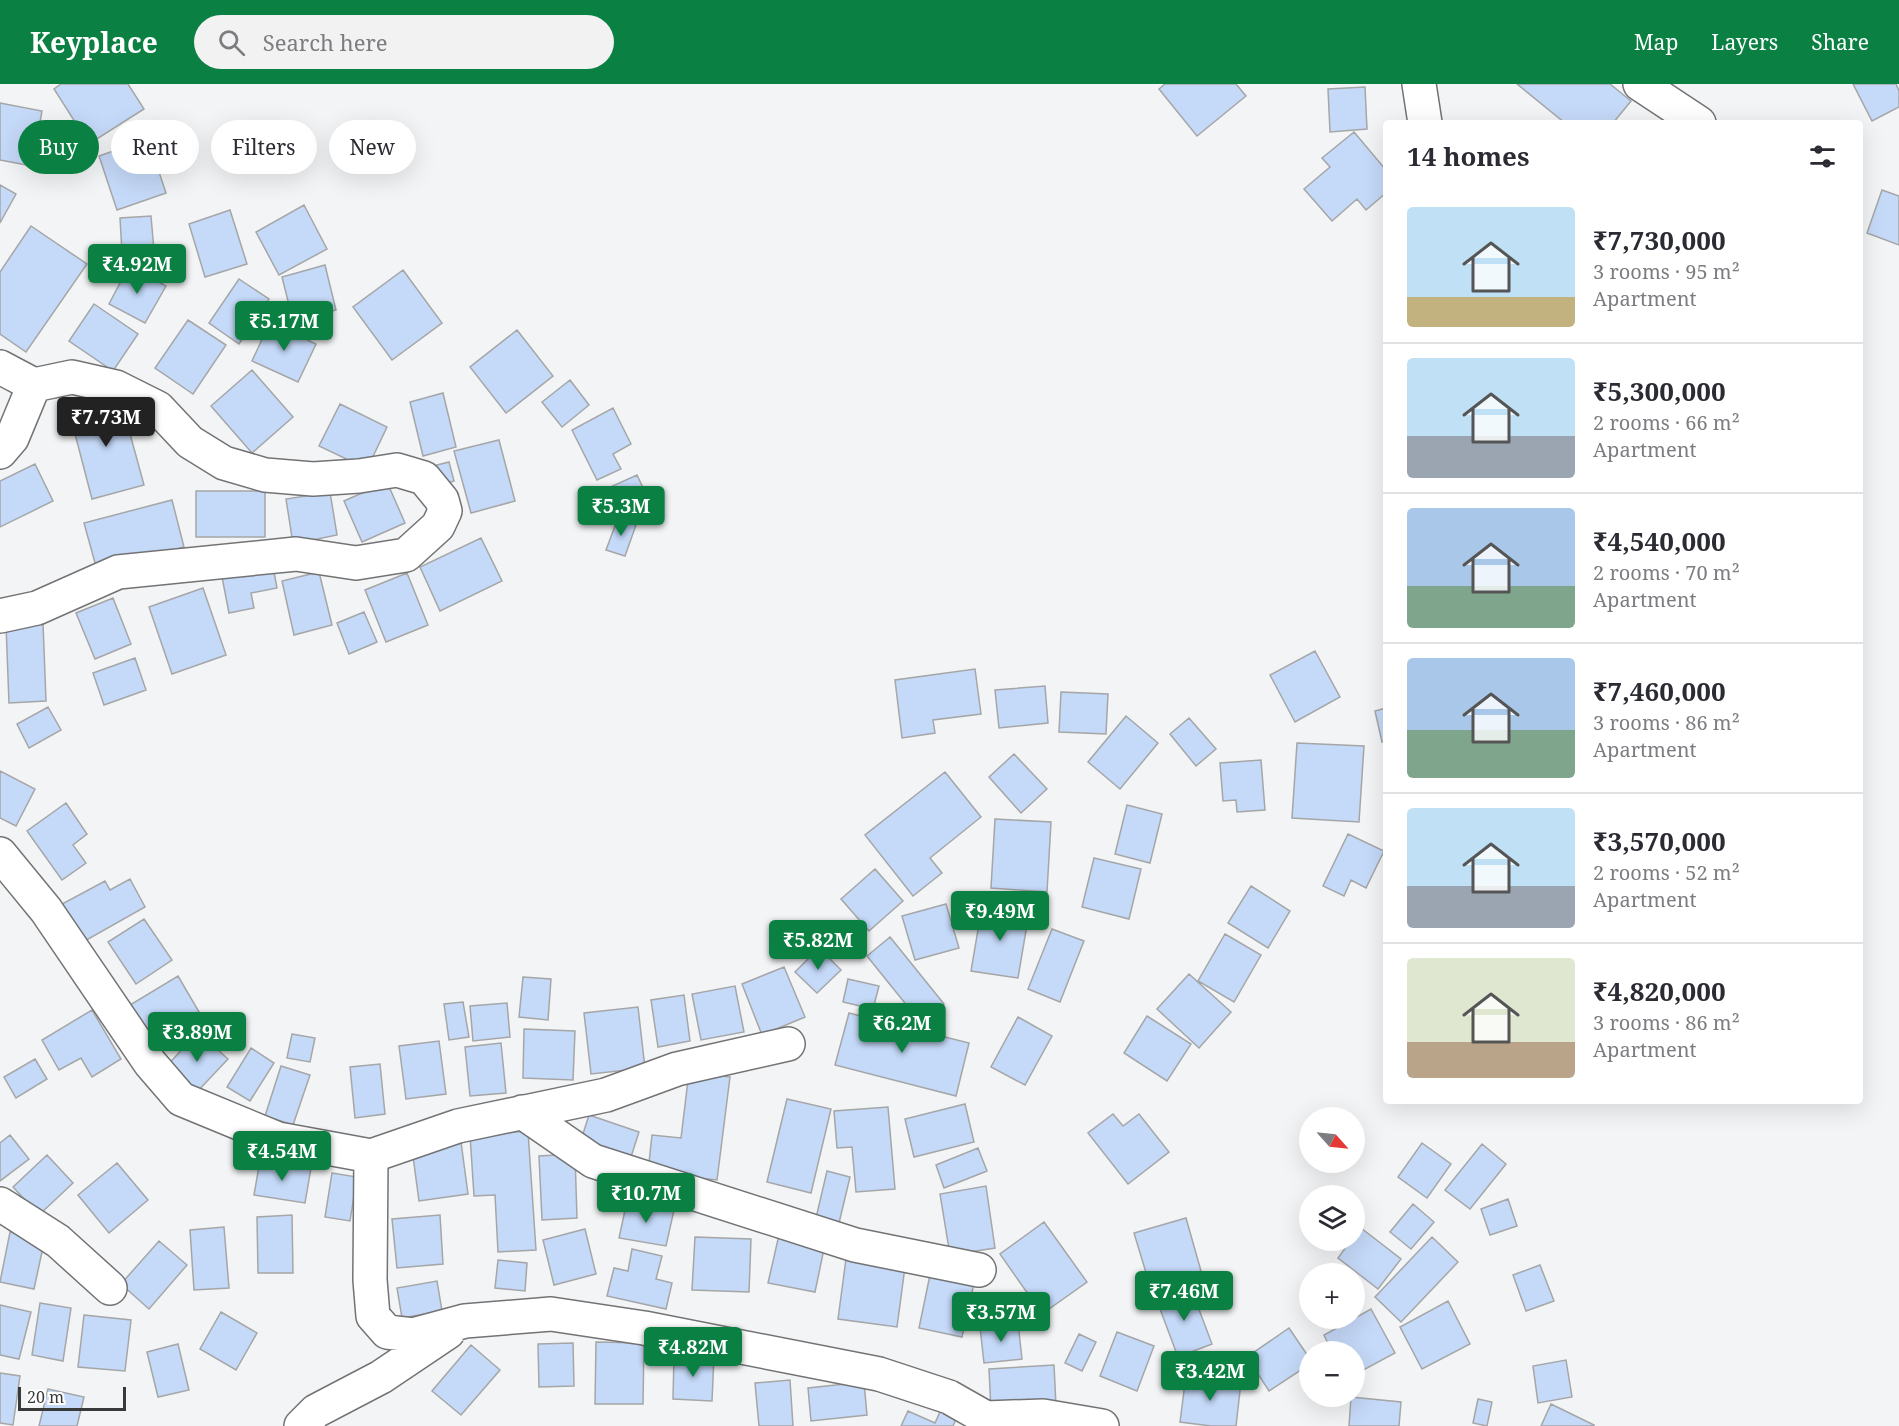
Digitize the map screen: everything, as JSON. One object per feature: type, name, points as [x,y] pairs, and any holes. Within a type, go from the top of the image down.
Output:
[{"type":"street","points":[[1419,84],[1425,120]]},
{"type":"street","points":[[1640,84],[1694,120]]},
{"type":"street","points":[[0,367],[34,385],[72,377],[116,387],[158,408],[190,442],[224,463],[265,475],[313,479],[359,476],[397,470],[424,478],[442,500],[445,511],[438,526],[406,555],[356,563],[296,554],[118,572],[37,608],[0,616]]},
{"type":"street","points":[[0,452],[12,438],[34,385]]},
{"type":"street","points":[[0,855],[46,910],[150,1063],[181,1099],[278,1139],[371,1156],[458,1126],[606,1095],[677,1069],[788,1044]]},
{"type":"street","points":[[522,1112],[593,1161],[855,1245],[979,1270]]},
{"type":"street","points":[[371,1156],[370,1280],[373,1316],[387,1332],[413,1335],[465,1321],[551,1314],[644,1328],[879,1374],[949,1397],[986,1418],[1042,1416],[1102,1426]]},
{"type":"street","points":[[0,1204],[58,1241],[110,1288]]},
{"type":"street","points":[[301,1426],[316,1411],[381,1377],[465,1321]]},
{"type":"building","points":[[61,84],[128,84],[144,109],[127,120],[111,120],[111,130],[99,138],[99,120],[74,120],[54,89]]},
{"type":"building","points":[[1165,84],[1236,84],[1246,96],[1197,136],[1159,89]]},
{"type":"building","points":[[1517,84],[1610,84],[1631,101],[1615,120],[1561,120]]},
{"type":"building","points":[[1853,84],[1896,84],[1899,91],[1899,107],[1872,121]]},
{"type":"building","points":[[1365,87],[1367,129],[1330,132],[1328,89]]},
{"type":"building","points":[[0,103],[42,111],[40,120],[18,120],[18,163],[0,160]]},
{"type":"building","points":[[1354,132],[1383,166],[1383,196],[1366,210],[1357,199],[1332,221],[1304,189],[1330,167],[1322,158]]},
{"type":"building","points":[[111,152],[111,174],[160,174],[166,193],[117,210],[99,156]]},
{"type":"building","points":[[0,185],[16,194],[0,223]]},
{"type":"building","points":[[1882,190],[1899,196],[1899,245],[1867,233]]},
{"type":"building","points":[[304,205],[327,249],[279,275],[256,232]]},
{"type":"building","points":[[230,210],[247,264],[205,277],[189,224]]},
{"type":"building","points":[[151,216],[154,251],[122,253],[120,218]]},
{"type":"building","points":[[31,226],[87,264],[26,352],[0,334],[0,272]]},
{"type":"building","points":[[325,265],[336,310],[293,321],[282,277]]},
{"type":"building","points":[[129,266],[166,286],[145,323],[109,304]]},
{"type":"building","points":[[403,270],[442,323],[392,360],[353,307]]},
{"type":"building","points":[[239,279],[269,299],[239,344],[209,323]]},
{"type":"building","points":[[94,304],[138,334],[113,371],[69,341]]},
{"type":"building","points":[[188,320],[226,345],[193,394],[155,368]]},
{"type":"building","points":[[270,322],[316,344],[298,382],[252,361]]},
{"type":"building","points":[[517,330],[553,376],[506,413],[470,367]]},
{"type":"building","points":[[252,370],[293,417],[252,453],[211,406]]},
{"type":"building","points":[[570,380],[589,405],[562,427],[542,402]]},
{"type":"building","points":[[443,393],[456,447],[423,456],[410,402]]},
{"type":"building","points":[[120,397],[144,485],[92,499],[69,411]]},
{"type":"building","points":[[340,404],[387,427],[367,469],[319,446]]},
{"type":"building","points":[[613,408],[631,444],[613,454],[621,469],[597,480],[572,430]]},
{"type":"building","points":[[499,440],[515,501],[471,513],[454,451]]},
{"type":"building","points":[[449,462],[454,481],[434,487],[429,467]]},
{"type":"building","points":[[35,464],[53,501],[0,527],[0,481]]},
{"type":"building","points":[[637,475],[645,492],[616,505],[608,488]]},
{"type":"building","points":[[387,482],[405,523],[362,542],[344,501]]},
{"type":"building","points":[[196,491],[265,491],[265,537],[196,537]]},
{"type":"building","points":[[330,492],[337,535],[293,544],[286,499]]},
{"type":"building","points":[[655,498],[656,522],[642,523],[640,499]]},
{"type":"building","points":[[172,500],[184,547],[97,570],[84,523]]},
{"type":"building","points":[[618,518],[636,525],[625,556],[606,550]]},
{"type":"building","points":[[481,538],[502,581],[440,611],[420,567]]},
{"type":"building","points":[[272,561],[277,588],[251,593],[254,608],[229,613],[221,572]]},
{"type":"building","points":[[319,572],[332,625],[294,635],[282,581]]},
{"type":"building","points":[[407,573],[428,625],[386,642],[365,590]]},
{"type":"building","points":[[203,588],[226,655],[172,674],[149,607]]},
{"type":"building","points":[[113,598],[131,644],[95,659],[76,613]]},
{"type":"building","points":[[364,612],[377,642],[349,654],[337,623]]},
{"type":"building","points":[[43,623],[46,701],[9,703],[6,625]]},
{"type":"building","points":[[1315,651],[1340,697],[1295,722],[1270,675]]},
{"type":"building","points":[[135,658],[146,690],[104,705],[93,673]]},
{"type":"building","points":[[975,669],[981,714],[933,720],[935,733],[902,738],[895,680]]},
{"type":"building","points":[[1045,686],[1048,723],[999,728],[995,690]]},
{"type":"building","points":[[1061,692],[1108,694],[1106,734],[1059,732]]},
{"type":"building","points":[[48,707],[61,730],[29,748],[17,724]]},
{"type":"building","points":[[1383,709],[1382,742],[1375,711]]},
{"type":"building","points":[[1126,716],[1158,743],[1120,789],[1088,762]]},
{"type":"building","points":[[1189,718],[1216,749],[1196,766],[1170,734]]},
{"type":"building","points":[[1297,743],[1364,746],[1359,822],[1292,818]]},
{"type":"building","points":[[1014,754],[1047,789],[1021,813],[989,777]]},
{"type":"building","points":[[1261,760],[1265,810],[1237,812],[1236,800],[1223,801],[1220,763]]},
{"type":"building","points":[[0,771],[35,789],[16,826],[0,818]]},
{"type":"building","points":[[945,772],[981,817],[930,858],[942,873],[913,896],[865,835]]},
{"type":"building","points":[[66,803],[87,834],[73,845],[86,863],[62,880],[27,831]]},
{"type":"building","points":[[1127,805],[1162,814],[1150,863],[1115,854]]},
{"type":"building","points":[[995,819],[1051,822],[1047,892],[991,888]]},
{"type":"building","points":[[1348,834],[1383,851],[1366,888],[1351,880],[1344,896],[1323,886]]},
{"type":"building","points":[[1094,858],[1141,869],[1129,919],[1082,907]]},
{"type":"building","points":[[875,869],[903,901],[869,931],[841,899]]},
{"type":"building","points":[[130,879],[145,907],[83,942],[62,904],[105,881],[110,890]]},
{"type":"building","points":[[1251,886],[1290,911],[1268,948],[1228,923]]},
{"type":"building","points":[[946,904],[959,948],[915,960],[902,916]]},
{"type":"building","points":[[982,906],[1029,913],[1018,978],[971,971]]},
{"type":"building","points":[[144,919],[172,960],[136,984],[108,942]]},
{"type":"building","points":[[1052,929],[1084,941],[1060,1002],[1028,989]]},
{"type":"building","points":[[1225,934],[1261,955],[1234,1002],[1198,981]]},
{"type":"building","points":[[890,937],[944,1004],[921,1023],[867,956]]},
{"type":"building","points":[[819,948],[841,970],[817,993],[795,972]]},
{"type":"building","points":[[784,967],[805,1017],[762,1035],[742,984]]},
{"type":"building","points":[[1189,974],[1231,1012],[1199,1048],[1157,1009]]},
{"type":"building","points":[[178,976],[202,1017],[154,1046],[130,1005]]},
{"type":"building","points":[[523,977],[551,979],[548,1020],[519,1017]]},
{"type":"building","points":[[848,979],[879,986],[873,1009],[843,1002]]},
{"type":"building","points":[[735,986],[744,1032],[701,1040],[692,994]]},
{"type":"building","points":[[684,995],[690,1041],[658,1047],[651,1000]]},
{"type":"building","points":[[463,1002],[469,1037],[449,1040],[444,1004]]},
{"type":"building","points":[[507,1003],[510,1037],[473,1041],[470,1006]]},
{"type":"building","points":[[638,1007],[645,1068],[591,1074],[584,1013]]},
{"type":"building","points":[[92,1010],[121,1059],[92,1077],[81,1058],[59,1070],[42,1040]]},
{"type":"building","points":[[849,1013],[969,1043],[956,1096],[835,1065]]},
{"type":"building","points":[[1147,1016],[1191,1044],[1167,1081],[1124,1053]]},
{"type":"building","points":[[1018,1017],[1052,1036],[1025,1085],[991,1067]]},
{"type":"building","points":[[524,1029],[575,1031],[573,1080],[523,1078]]},
{"type":"building","points":[[198,1032],[228,1059],[195,1094],[165,1068]]},
{"type":"building","points":[[292,1034],[315,1038],[310,1062],[287,1058]]},
{"type":"building","points":[[439,1041],[446,1094],[406,1099],[399,1046]]},
{"type":"building","points":[[501,1043],[506,1093],[470,1096],[465,1047]]},
{"type":"building","points":[[251,1048],[274,1063],[250,1101],[227,1087]]},
{"type":"building","points":[[35,1059],[47,1079],[16,1098],[4,1077]]},
{"type":"building","points":[[380,1064],[385,1114],[355,1118],[350,1067]]},
{"type":"building","points":[[281,1066],[310,1075],[293,1125],[265,1116]]},
{"type":"building","points":[[689,1072],[730,1077],[717,1180],[648,1172],[652,1135],[681,1138]]},
{"type":"building","points":[[787,1099],[831,1109],[811,1193],[767,1182]]},
{"type":"building","points":[[965,1104],[974,1142],[914,1157],[905,1119]]},
{"type":"building","points":[[888,1107],[895,1189],[856,1192],[852,1147],[837,1148],[834,1111]]},
{"type":"building","points":[[1113,1114],[1123,1126],[1139,1114],[1169,1152],[1128,1184],[1088,1133]]},
{"type":"building","points":[[589,1115],[639,1132],[631,1157],[581,1140]]},
{"type":"building","points":[[528,1131],[536,1250],[498,1252],[495,1195],[474,1196],[470,1135]]},
{"type":"building","points":[[10,1135],[29,1159],[0,1181],[0,1143]]},
{"type":"building","points":[[461,1142],[468,1194],[419,1201],[412,1149]]},
{"type":"building","points":[[1422,1143],[1451,1164],[1427,1198],[1398,1177]]},
{"type":"building","points":[[1482,1144],[1506,1164],[1470,1209],[1445,1190]]},
{"type":"building","points":[[978,1148],[987,1171],[944,1188],[936,1165]]},
{"type":"building","points":[[575,1154],[577,1218],[542,1220],[539,1156]]},
{"type":"building","points":[[47,1155],[73,1183],[39,1215],[13,1187]]},
{"type":"building","points":[[260,1160],[311,1168],[305,1203],[254,1195]]},
{"type":"building","points":[[117,1163],[148,1200],[109,1233],[78,1195]]},
{"type":"building","points":[[827,1171],[850,1177],[839,1223],[816,1218]]},
{"type":"building","points":[[332,1173],[357,1177],[350,1221],[325,1217]]},
{"type":"building","points":[[986,1186],[995,1248],[950,1255],[940,1194]]},
{"type":"building","points":[[1508,1199],[1517,1226],[1490,1235],[1481,1209]]},
{"type":"building","points":[[627,1201],[674,1210],[666,1246],[619,1238]]},
{"type":"building","points":[[1413,1204],[1434,1222],[1411,1249],[1390,1232]]},
{"type":"building","points":[[292,1215],[293,1273],[258,1273],[257,1217]]},
{"type":"building","points":[[440,1215],[443,1264],[397,1268],[392,1219]]},
{"type":"building","points":[[1186,1218],[1201,1271],[1150,1286],[1134,1233]]},
{"type":"building","points":[[1044,1222],[1087,1282],[1042,1314],[1000,1254]]},
{"type":"building","points":[[224,1227],[229,1288],[194,1290],[190,1230]]},
{"type":"building","points":[[585,1229],[596,1274],[554,1285],[543,1240]]},
{"type":"building","points":[[1365,1231],[1401,1259],[1378,1289],[1365,1279],[1365,1263],[1344,1263],[1338,1258],[1343,1251],[1365,1251]]},
{"type":"building","points":[[10,1232],[45,1238],[34,1289],[0,1282]]},
{"type":"building","points":[[779,1235],[825,1244],[815,1292],[768,1283]]},
{"type":"building","points":[[695,1237],[751,1239],[749,1292],[692,1290]]},
{"type":"building","points":[[1432,1237],[1458,1262],[1401,1322],[1375,1297]]},
{"type":"building","points":[[159,1241],[187,1265],[149,1309],[121,1284]]},
{"type":"building","points":[[632,1249],[662,1256],[656,1279],[672,1283],[666,1309],[607,1296],[614,1268],[628,1271]]},
{"type":"building","points":[[846,1259],[905,1267],[897,1327],[838,1319]]},
{"type":"building","points":[[498,1260],[527,1263],[525,1291],[495,1288]]},
{"type":"building","points":[[1540,1265],[1554,1301],[1526,1311],[1513,1275]]},
{"type":"building","points":[[931,1270],[975,1279],[962,1337],[919,1328]]},
{"type":"building","points":[[437,1281],[442,1311],[402,1318],[397,1288]]},
{"type":"building","points":[[1191,1288],[1212,1344],[1178,1357],[1157,1301]]},
{"type":"building","points":[[1448,1301],[1470,1344],[1422,1369],[1400,1327]]},
{"type":"building","points":[[40,1303],[71,1308],[63,1361],[32,1355]]},
{"type":"building","points":[[0,1305],[31,1312],[19,1359],[0,1355]]},
{"type":"building","points":[[1371,1309],[1395,1353],[1365,1369],[1365,1341],[1327,1341],[1324,1335],[1335,1329],[1365,1329],[1365,1312]]},
{"type":"building","points":[[221,1312],[257,1333],[236,1370],[200,1349]]},
{"type":"building","points":[[84,1315],[131,1320],[125,1371],[78,1367]]},
{"type":"building","points":[[1018,1323],[1022,1359],[984,1363],[980,1327]]},
{"type":"building","points":[[1289,1328],[1299,1343],[1299,1371],[1269,1391],[1247,1357]]},
{"type":"building","points":[[1117,1332],[1154,1346],[1137,1391],[1100,1376]]},
{"type":"building","points":[[1079,1334],[1096,1342],[1082,1371],[1065,1363]]},
{"type":"building","points":[[596,1342],[644,1343],[643,1404],[595,1404]]},
{"type":"building","points":[[573,1343],[574,1386],[539,1387],[538,1344]]},
{"type":"building","points":[[178,1344],[189,1390],[158,1397],[147,1352]]},
{"type":"building","points":[[471,1345],[500,1370],[461,1415],[432,1391]]},
{"type":"building","points":[[674,1355],[714,1356],[712,1401],[673,1399]]},
{"type":"building","points":[[1566,1360],[1572,1397],[1538,1403],[1533,1366]]},
{"type":"building","points":[[1054,1365],[1056,1406],[991,1411],[989,1369]]},
{"type":"building","points":[[0,1373],[20,1376],[13,1425],[0,1423]]},
{"type":"building","points":[[1186,1375],[1241,1382],[1236,1426],[1180,1422]]},
{"type":"building","points":[[790,1380],[793,1426],[759,1426],[755,1383]]},
{"type":"building","points":[[864,1382],[867,1415],[811,1421],[808,1388]]},
{"type":"building","points":[[48,1389],[84,1397],[77,1426],[39,1426]]},
{"type":"building","points":[[1365,1398],[1401,1402],[1399,1426],[1349,1426],[1350,1407],[1365,1407]]},
{"type":"building","points":[[1478,1399],[1492,1402],[1487,1426],[1473,1423]]},
{"type":"building","points":[[944,1403],[960,1410],[953,1426],[901,1426],[908,1411],[935,1423]]},
{"type":"building","points":[[1551,1404],[1594,1425],[1594,1426],[1541,1426]]}]
